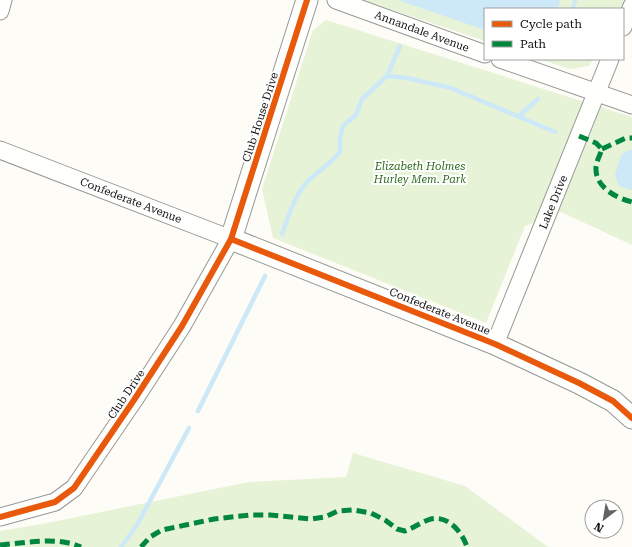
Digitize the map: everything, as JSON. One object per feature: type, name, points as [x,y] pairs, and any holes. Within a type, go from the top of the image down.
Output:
[{"type":"street","name":"Club House Drive","points":[[231,240],[307,0]]},
{"type":"street","name":"Annandale Avenue","points":[[336,0],[484,54]]},
{"type":"street","points":[[624,25],[632,6]]},
{"type":"street","points":[[503,60],[596,94],[632,105]]},
{"type":"street","name":"Lake Drive","points":[[495,344],[610,60]]},
{"type":"street","name":"Confederate Avenue","points":[[0,150],[495,344],[613,401],[632,418]]},
{"type":"street","name":"Club Drive","points":[[0,517],[55,502],[74,488],[182,326],[231,240]]},
{"type":"green space","points":[[363,0],[624,0],[620,8],[484,8],[484,41]]},
{"type":"green space","name":"Elizabeth Holmes Hurley Mem. Park","points":[[326,20],[632,117],[632,245],[561,212],[525,226],[486,323],[273,238],[262,189],[313,30]]},
{"type":"green space","points":[[542,60],[592,60],[589,66],[570,69]]},
{"type":"green space","points":[[353,453],[465,486],[548,547],[0,547],[0,531],[42,524],[249,482],[346,477]]},
{"type":"water","points":[[398,0],[560,0],[558,8],[484,8],[484,30]]},
{"type":"water","points":[[629,150],[632,150],[632,190],[619,186],[615,175],[621,155]]},
{"type":"waterway","points":[[573,8],[575,0]]},
{"type":"waterway","points":[[282,234],[300,191],[310,179],[340,152],[340,139],[343,126],[356,115],[362,99],[387,76],[400,46]]},
{"type":"waterway","points":[[387,76],[407,78],[451,88],[555,132]]},
{"type":"waterway","points":[[519,116],[538,99]]},
{"type":"waterway","points":[[198,411],[265,276]]},
{"type":"waterway","points":[[121,547],[137,525],[189,428]]},
{"type":"marked path","points":[[579,136],[596,143],[602,149],[596,168],[599,181],[603,186],[619,198],[632,202]]},
{"type":"marked path","points":[[602,149],[626,138],[632,138]]},
{"type":"marked path","points":[[141,547],[150,537],[162,530],[214,519],[250,515],[270,515],[311,519],[325,517],[338,511],[353,510],[371,513],[385,520],[397,529],[405,531],[428,520],[435,518],[441,519],[447,521],[457,530],[465,541],[467,547]]},
{"type":"marked path","points":[[0,545],[51,541],[81,547]]},
{"type":"cycle path","points":[[0,517],[55,502],[74,488],[182,326],[231,239],[307,0]]},
{"type":"cycle path","points":[[231,239],[495,344],[579,383],[613,401],[632,418]]}]
